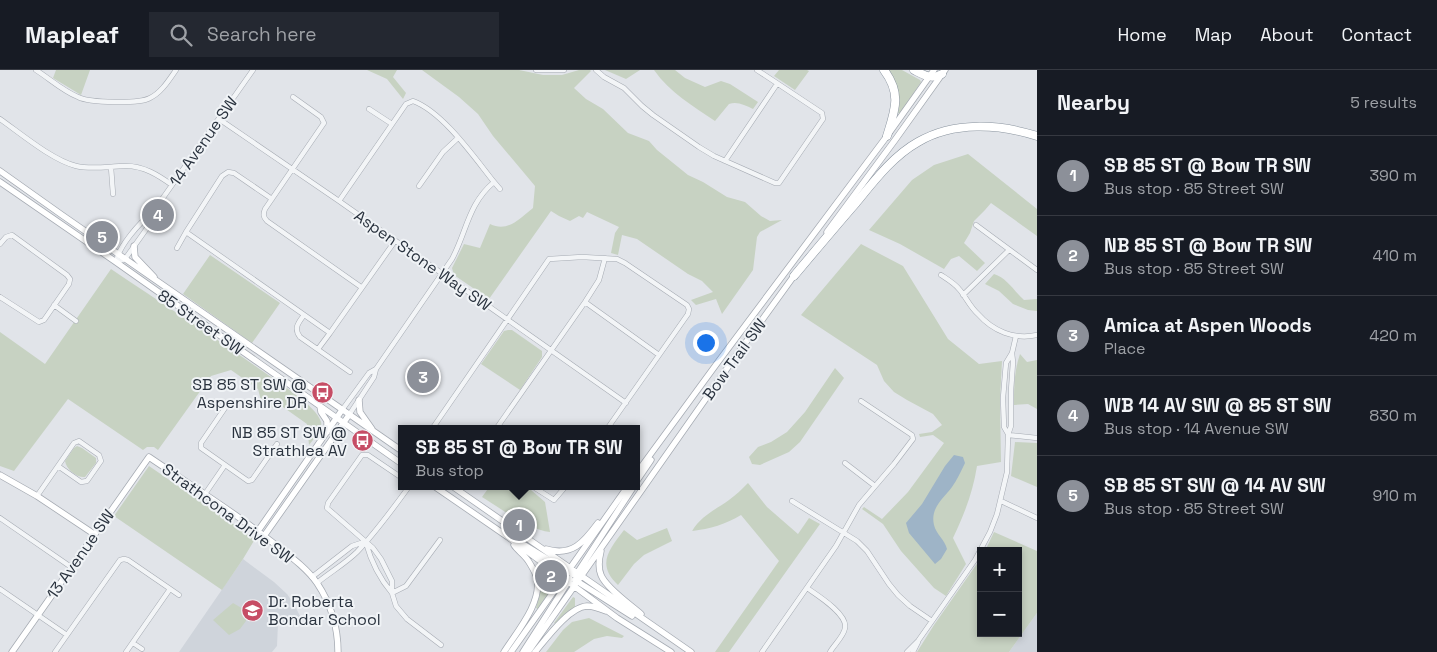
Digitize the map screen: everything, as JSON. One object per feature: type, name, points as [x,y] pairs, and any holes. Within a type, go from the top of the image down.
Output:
[{"type":"highway","points":[[884,70],[893,84],[896,98],[895,112],[887,136]]},
{"type":"highway","points":[[914,70],[929,78],[944,72]]},
{"type":"highway","points":[[794,276],[878,177],[899,156],[918,142],[939,133],[978,126],[1002,128],[1037,136]]},
{"type":"main road","name":"Bow Trail SW","points":[[640,468],[934,70]]},
{"type":"main road","name":"Bow Trail SW","points":[[511,652],[573,577],[602,547],[728,366],[944,72]]},
{"type":"main road","name":"85 Street SW","points":[[1,178],[118,254],[398,448]]},
{"type":"main road","name":"85 Street SW","points":[[1,178],[116,262],[398,461]]},
{"type":"main road","points":[[134,246],[135,257],[157,281]]},
{"type":"main road","points":[[358,400],[360,412],[375,433]]},
{"type":"main road","points":[[320,406],[321,412],[327,421],[326,432]]},
{"type":"main road","points":[[258,531],[342,410]]},
{"type":"main road","points":[[264,536],[349,415]]},
{"type":"main road","points":[[640,476],[672,426]]},
{"type":"main road","points":[[640,465],[654,449]]},
{"type":"main road","name":"Strathcona Drive SW","points":[[149,457],[258,531],[290,556],[312,577],[325,597],[334,617],[338,638],[338,652]]},
{"type":"main road","name":"13 Avenue SW","points":[[12,652],[149,457]]},
{"type":"main road","points":[[0,475],[37,496],[94,534]]},
{"type":"main road","points":[[440,490],[508,537],[646,621],[691,652]]},
{"type":"main road","points":[[458,490],[542,548],[616,618]]},
{"type":"main road","points":[[542,548],[562,551],[580,544],[621,490]]},
{"type":"main road","name":"Bow Trail SW","points":[[528,652],[626,490]]},
{"type":"main road","points":[[523,652],[631,490]]},
{"type":"main road","points":[[472,513],[573,577]]},
{"type":"main road","points":[[504,652],[531,608],[538,588],[535,574],[528,561],[508,537]]},
{"type":"main road","points":[[602,547],[599,562],[600,573],[603,579],[657,629]]},
{"type":"main road","points":[[535,652],[560,624],[580,608],[588,606],[604,610],[671,652]]},
{"type":"street","points":[[36,70],[81,99],[109,102],[150,98],[169,80],[176,70]]},
{"type":"street","name":"14 Avenue SW","points":[[116,262],[118,254],[142,220],[152,212],[172,185],[253,70]]},
{"type":"street","points":[[536,70],[564,70]]},
{"type":"street","points":[[596,70],[604,77],[624,88],[653,115],[699,147],[724,161],[775,184],[779,183],[824,119],[822,114],[757,70]]},
{"type":"street","points":[[724,161],[777,84]]},
{"type":"street","points":[[293,96],[321,117],[324,123],[263,213],[264,217],[361,287]]},
{"type":"street","points":[[339,201],[406,104],[413,101],[419,103],[441,120],[500,189]]},
{"type":"street","points":[[369,109],[392,124]]},
{"type":"street","points":[[0,118],[53,156],[65,162],[88,168],[128,166],[143,168],[158,175],[172,185]]},
{"type":"street","name":"Aspen Stone Way SW","points":[[219,119],[626,403]]},
{"type":"street","points":[[418,186],[443,152],[458,138]]},
{"type":"street","points":[[110,167],[113,194]]},
{"type":"street","points":[[177,248],[222,176],[228,172],[234,173],[272,199]]},
{"type":"street","points":[[349,415],[374,377],[376,369],[442,274],[458,248],[471,211],[481,195],[494,182]]},
{"type":"street","name":"14 Avenue SW","points":[[125,259],[150,224],[152,212]]},
{"type":"street","points":[[976,225],[1037,270]]},
{"type":"street","points":[[186,232],[330,333]]},
{"type":"street","points":[[0,244],[6,237],[12,236],[70,279],[69,284],[41,322],[38,322],[0,296]]},
{"type":"street","points":[[318,349],[395,240]]},
{"type":"street","points":[[963,295],[1009,250]]},
{"type":"street","points":[[499,425],[599,280],[605,258]]},
{"type":"street","points":[[435,425],[549,259],[605,258],[617,259],[626,263],[689,309],[688,314],[610,425]]},
{"type":"street","points":[[116,262],[125,259]]},
{"type":"street","points":[[941,275],[954,284],[977,314],[1005,334],[1026,337],[1037,335]]},
{"type":"street","points":[[585,302],[659,355]]},
{"type":"street","points":[[54,305],[76,321]]},
{"type":"street","points":[[304,315],[297,327],[297,333],[300,337],[350,372]]},
{"type":"street","points":[[1008,435],[1004,426],[1003,398],[1006,363],[1012,353],[1016,336]]},
{"type":"street","points":[[907,652],[918,641],[975,560],[990,532],[1001,502],[1007,472],[1008,435],[1011,426],[1012,353]]},
{"type":"street","points":[[342,410],[369,373],[376,369]]},
{"type":"street","points":[[762,652],[845,532],[859,505],[913,439],[912,435],[860,401]]},
{"type":"street","points":[[225,408],[200,444],[201,448],[225,465],[248,481],[252,480],[276,444]]},
{"type":"street","points":[[1008,435],[1037,438]]},
{"type":"street","points":[[37,496],[74,443],[79,442],[99,455],[101,461],[87,481],[81,482],[58,466]]},
{"type":"street","points":[[398,475],[368,455],[362,455],[328,503],[327,508],[373,548],[381,559],[392,581],[392,593],[396,606],[407,619],[441,644]]},
{"type":"street","points":[[845,463],[875,486]]},
{"type":"street","points":[[205,494],[225,465]]},
{"type":"street","points":[[316,582],[356,553],[375,533],[407,490]]},
{"type":"street","points":[[538,490],[554,500],[563,490]]},
{"type":"street","points":[[792,500],[857,541],[867,551],[885,579],[898,594],[910,606],[932,621]]},
{"type":"street","points":[[1001,502],[1037,518]]},
{"type":"street","points":[[0,518],[71,567]]},
{"type":"street","points":[[392,593],[406,586],[440,540]]},
{"type":"street","points":[[312,577],[352,546],[365,542]]},
{"type":"street","points":[[365,542],[385,585],[392,593]]},
{"type":"street","points":[[55,652],[120,560],[124,558],[179,595]]},
{"type":"street","points":[[807,588],[827,602],[845,623],[845,629],[830,652]]},
{"type":"street","points":[[0,589],[67,635]]},
{"type":"street","points":[[126,652],[170,589]]},
{"type":"street","points":[[913,652],[918,641]]},
{"type":"street","points":[[133,643],[142,649]]},
{"type":"shaded area","name":"Dr. Roberta Bondar School","points":[[243,559],[287,594],[301,618],[290,623],[278,623],[277,646],[272,652],[179,652]]},
{"type":"shaded area","points":[[1037,613],[1037,652],[1009,652],[1020,637],[1022,637],[1022,634]]},
{"type":"green space","points":[[56,70],[90,70],[81,95],[53,78]]},
{"type":"green space","points":[[367,70],[397,70],[393,77],[406,93],[403,99],[387,79]]},
{"type":"green space","points":[[422,70],[519,70],[543,75],[562,75],[579,70],[590,70],[574,88],[586,99],[603,109],[628,133],[649,141],[657,150],[688,175],[727,197],[745,202],[770,221],[782,220],[760,232],[757,237],[753,270],[722,314],[716,299],[696,305],[691,300],[713,292],[702,281],[688,274],[637,239],[622,235],[618,255],[611,253],[615,233],[619,227],[587,212],[583,218],[579,216],[570,221],[551,211],[489,299],[454,275],[452,268],[464,244],[480,248],[490,224],[502,227],[508,226],[533,208],[535,186],[493,136],[478,114],[459,97]]},
{"type":"green space","points":[[605,70],[640,70],[626,79]]},
{"type":"green space","points":[[654,70],[675,70],[685,78],[705,87],[721,81],[730,84],[758,102],[753,109],[738,103],[729,104],[715,121],[667,86]]},
{"type":"green space","points":[[779,70],[809,71],[795,90],[774,76]]},
{"type":"green space","points":[[889,70],[902,70],[921,82],[900,114],[898,113],[898,91]]},
{"type":"green space","points":[[968,154],[1037,209],[1037,236],[991,203],[974,221],[964,243],[985,263],[977,271],[959,256],[951,259],[944,269],[900,244],[869,230],[912,180],[934,165]]},
{"type":"green space","points":[[861,244],[903,266],[948,339],[979,364],[1002,361],[1000,400],[1001,462],[977,466],[968,503],[953,538],[966,564],[946,596],[934,588],[901,551],[883,524],[862,509],[864,507],[882,519],[908,492],[944,443],[933,435],[920,437],[919,434],[932,432],[942,425],[933,414],[894,392],[884,381],[877,365],[801,315]]},
{"type":"green space","points":[[210,255],[280,303],[252,343],[183,294]]},
{"type":"green space","points":[[111,269],[224,344],[304,401],[321,422],[319,431],[309,445],[307,424],[283,407],[263,408],[258,389],[231,370],[211,376],[158,450],[154,447],[147,447],[143,450],[68,399],[14,471],[0,466],[0,332],[45,364]]},
{"type":"green space","points":[[994,274],[1007,282],[1024,300],[1037,299],[1037,311],[1028,310],[1013,304],[999,291],[985,284]]},
{"type":"green space","points":[[512,330],[542,351],[542,357],[520,390],[481,364],[504,331]]},
{"type":"green space","points":[[1020,354],[1027,362],[1037,360],[1037,409],[1028,404],[1014,405],[1015,373]]},
{"type":"green space","points":[[835,368],[844,378],[800,442],[789,452],[760,465],[752,464],[749,457],[758,447],[771,442],[787,432],[805,412]]},
{"type":"green space","points":[[1015,442],[1037,443],[1037,487],[1011,476]]},
{"type":"green space","points":[[77,446],[96,458],[96,463],[85,477],[72,472],[67,467],[65,461]]},
{"type":"green space","points":[[149,466],[255,539],[222,590],[114,516]]},
{"type":"green space","points":[[748,483],[767,507],[798,534],[809,518],[820,524],[729,652],[715,652],[779,561],[741,515],[718,526],[692,531],[704,517],[732,498]]},
{"type":"green space","points":[[487,490],[531,490],[545,502],[550,532],[524,523],[482,497]]},
{"type":"green space","points":[[667,528],[672,541],[644,555],[634,564],[618,585],[611,577],[606,564],[610,551],[624,530],[637,540]]},
{"type":"green space","points":[[994,532],[1037,551],[1037,613],[1022,634],[1022,547],[987,547]]},
{"type":"green space","points":[[977,564],[977,637],[1020,637],[1009,652],[917,652]]},
{"type":"green space","points":[[546,577],[555,584],[538,609],[536,608],[540,593],[540,581]]},
{"type":"green space","points":[[573,597],[575,598],[575,608],[556,624],[554,623]]},
{"type":"green space","points":[[233,603],[245,610],[246,621],[240,629],[229,635],[213,620]]},
{"type":"green space","points":[[589,618],[624,636],[622,638],[607,636],[594,639],[574,652],[546,652],[563,630],[572,622]]},
{"type":"water","points":[[954,455],[963,457],[965,463],[954,484],[938,504],[934,514],[935,528],[947,549],[941,559],[935,564],[909,533],[906,523],[922,504],[945,466]]},
{"type":"place","name":"WB 14 AV SW @ 85 ST SW","points":[[158,215]]},
{"type":"place","name":"SB 85 ST SW @ 14 AV SW","points":[[102,237]]},
{"type":"place","name":"Amica at Aspen Woods","points":[[423,377]]},
{"type":"place","name":"SB 85 ST SW @ Aspenshire DR","points":[[323,393]]},
{"type":"place","name":"NB 85 ST SW @ Strathlea AV","points":[[363,441]]},
{"type":"place","name":"SB 85 ST @ Bow TR SW","points":[[519,525]]},
{"type":"place","name":"NB 85 ST @ Bow TR SW","points":[[551,576]]},
{"type":"place","name":"Dr. Roberta Bondar School","points":[[252,610]]}]
